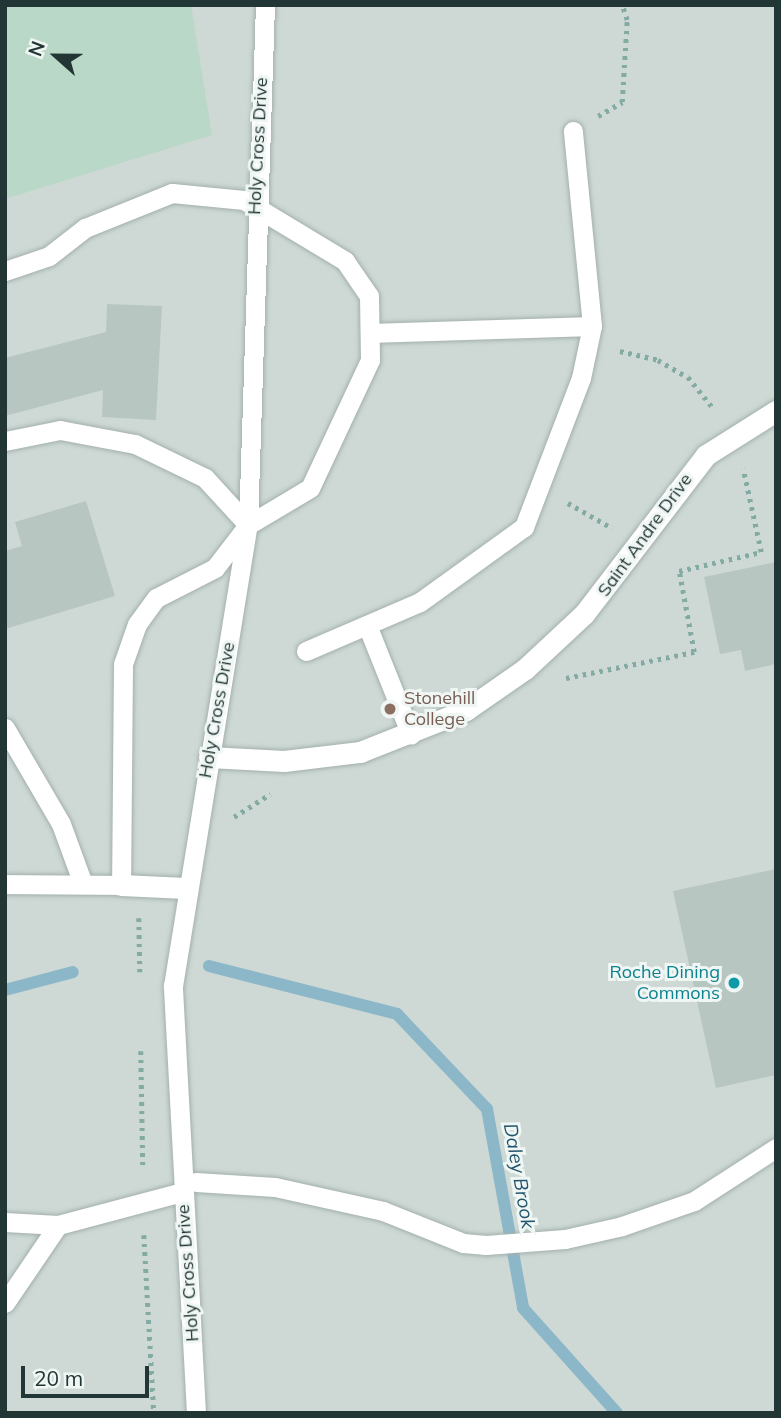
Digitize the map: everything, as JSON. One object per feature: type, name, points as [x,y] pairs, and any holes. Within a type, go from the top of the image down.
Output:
[{"type":"street","name":"Saint Andre Drive","points":[[209,757],[322,759],[411,735],[476,703],[556,643],[611,584],[687,475],[728,436],[776,411]]},
{"type":"street","points":[[121,886],[186,888]]},
{"type":"lane","name":"Holy Cross Drive","points":[[196,1413],[189,1187],[173,986],[186,888],[248,525],[255,206],[265,5]]},
{"type":"lane","points":[[306,651],[420,602],[524,527],[540,487],[590,335],[573,131]]},
{"type":"lane","points":[[5,271],[49,256],[85,228],[172,194],[209,192],[255,206],[345,261],[369,296],[370,334],[370,360],[310,488],[248,525],[215,568],[156,598],[137,624],[123,664],[121,886],[5,884]]},
{"type":"lane","points":[[370,334],[590,335]]},
{"type":"lane","points":[[5,441],[60,430],[135,444],[205,478],[248,525]]},
{"type":"lane","points":[[367,625],[411,735]]},
{"type":"lane","points":[[5,728],[61,824],[83,884]]},
{"type":"lane","points":[[5,1223],[58,1225],[189,1187],[275,1187],[383,1211],[463,1243],[486,1245],[537,1241],[622,1226],[694,1202],[776,1148]]},
{"type":"lane","points":[[5,1303],[58,1225]]},
{"type":"path","points":[[573,131],[622,102],[627,20],[622,5]]},
{"type":"path","points":[[590,335],[658,360],[688,377],[714,409]]},
{"type":"path","points":[[558,681],[694,653],[679,571],[761,552],[740,460]]},
{"type":"path","points":[[540,487],[613,528]]},
{"type":"path","points":[[226,829],[238,811],[276,792]]},
{"type":"path","points":[[144,1231],[154,1413]]},
{"type":"shaded area","name":"Stonehill College","points":[[5,5],[776,5],[776,1413],[5,1413]]},
{"type":"green space","points":[[5,5],[191,5],[212,135],[5,199]]},
{"type":"building","points":[[107,304],[162,306],[156,420],[102,417],[103,390],[5,416],[5,358],[106,332]]},
{"type":"building","points":[[86,501],[115,596],[5,629],[5,551],[22,546],[15,522]]},
{"type":"building","points":[[776,562],[776,664],[745,671],[741,650],[720,654],[704,577]]},
{"type":"building","name":"Roche Dining Commons","points":[[776,869],[776,1075],[716,1088],[673,891]]},
{"type":"waterway","name":"Daley Brook","points":[[209,966],[397,1014],[487,1109],[523,1308],[617,1413]]},
{"type":"waterway","name":"Daley Brook","points":[[5,990],[73,972]]},
{"type":"place","name":"Stonehill College","points":[[390,709]]},
{"type":"place","name":"Roche Dining Commons","points":[[734,983]]}]
